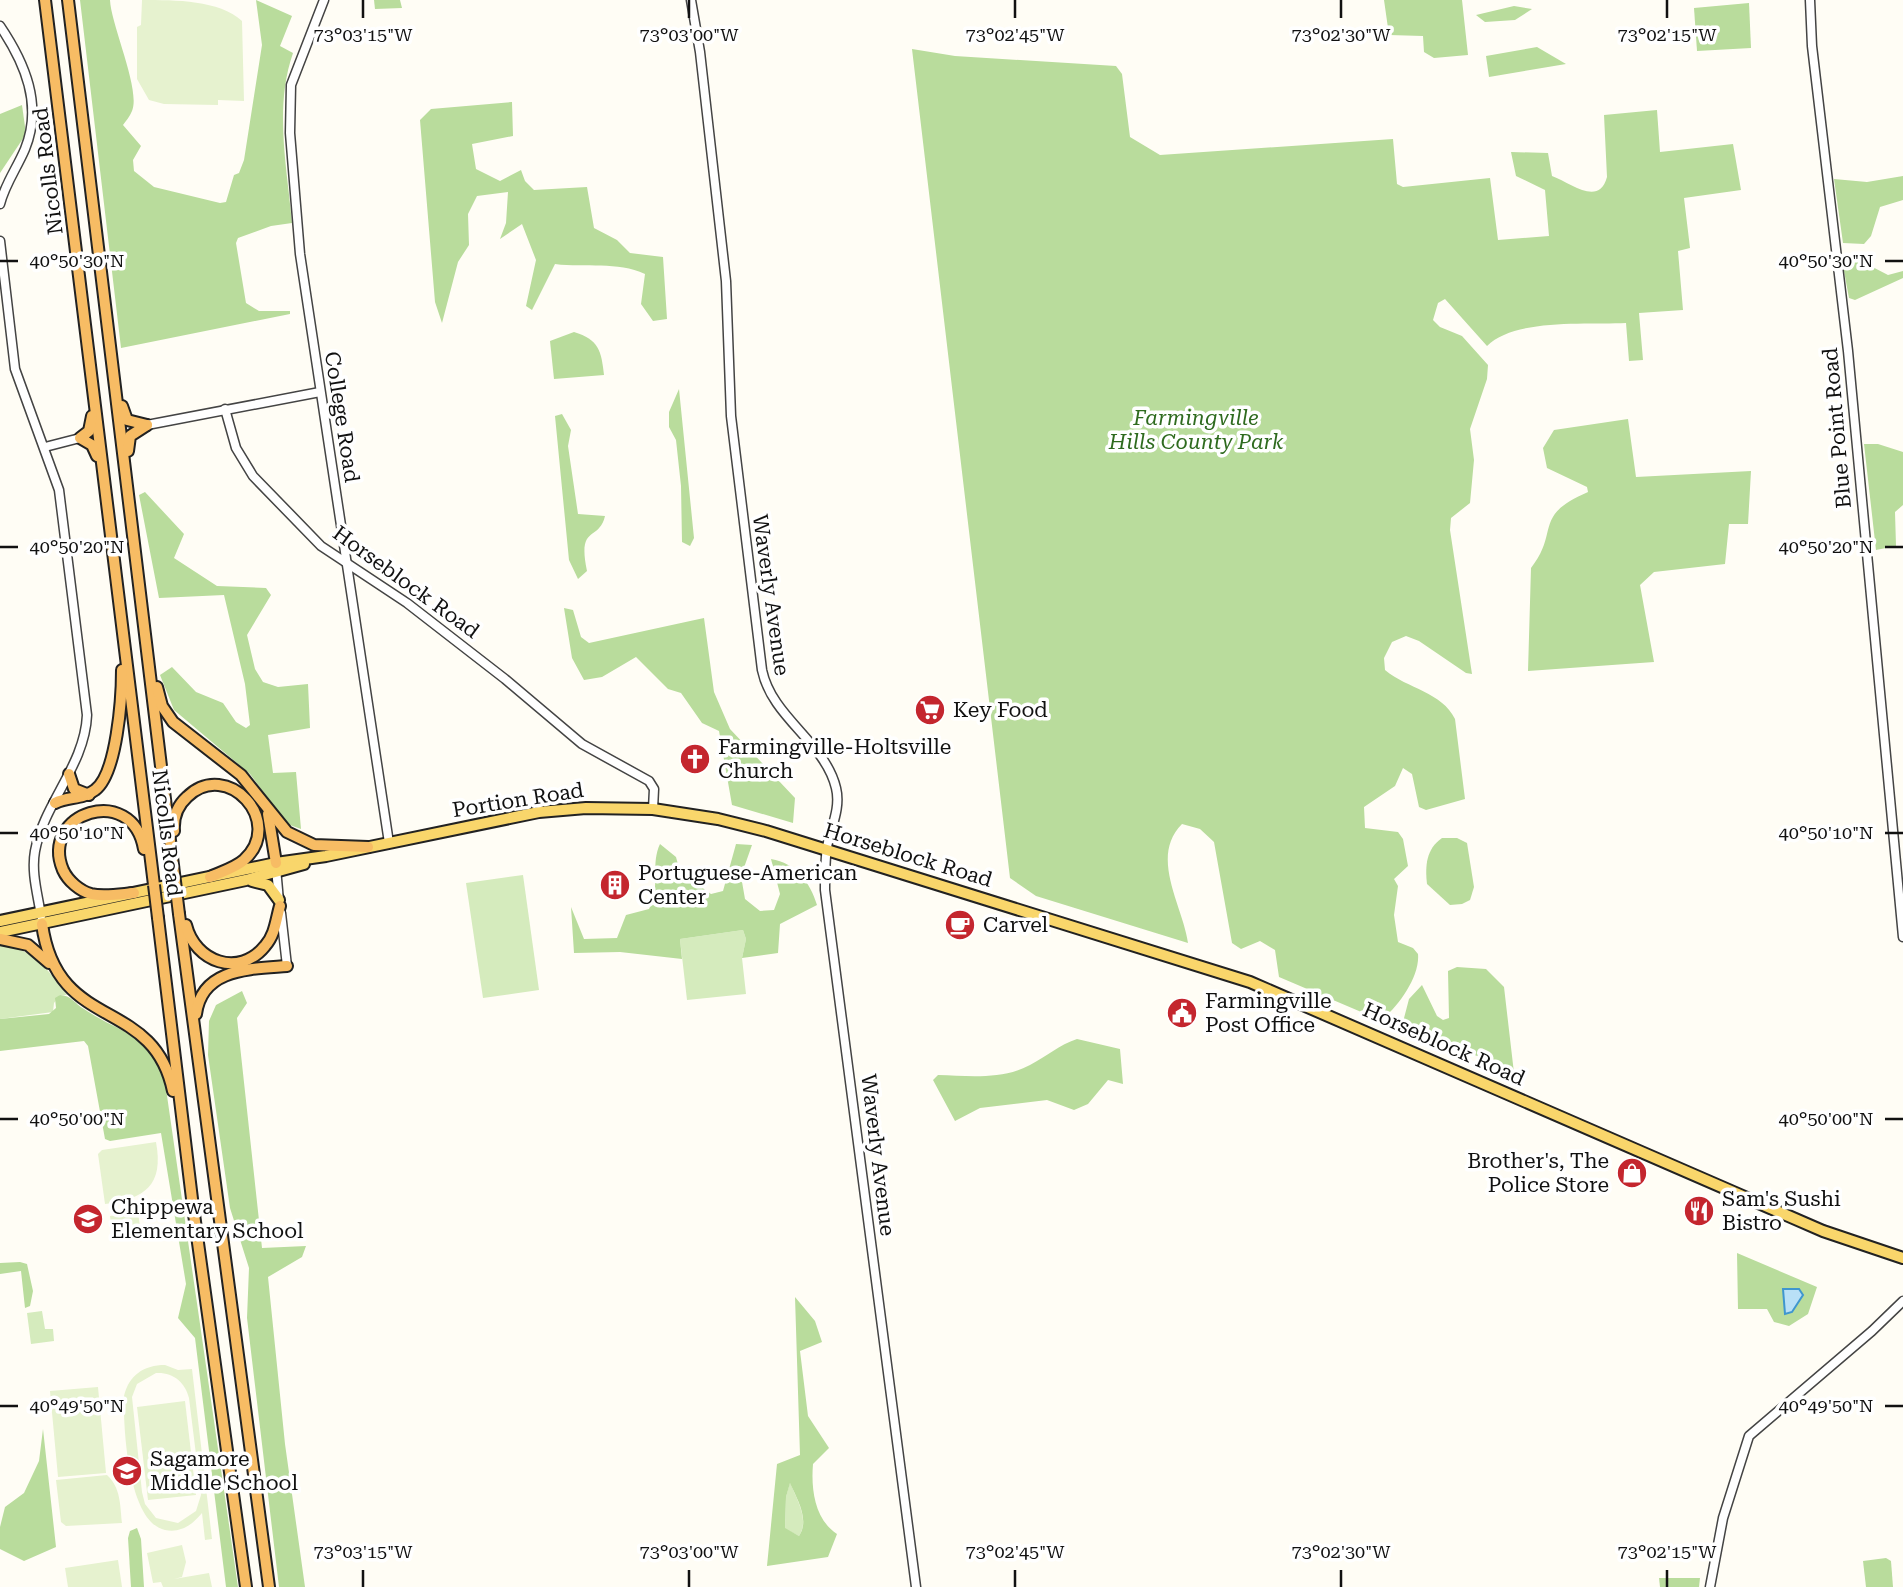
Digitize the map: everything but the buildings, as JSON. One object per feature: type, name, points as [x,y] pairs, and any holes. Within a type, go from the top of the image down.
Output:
[{"type":"highway","name":"Nicolls Road","points":[[45,0],[121,611],[150,870],[246,1587]]},
{"type":"highway","name":"Nicolls Road","points":[[68,0],[176,890],[269,1587]]},
{"type":"highway","points":[[107,309],[124,414],[132,424],[146,425]]},
{"type":"highway","points":[[95,407],[90,428],[80,438],[92,445],[96,453],[103,504],[111,535]]},
{"type":"highway","points":[[128,499],[127,441],[132,433],[146,425]]},
{"type":"highway","points":[[139,588],[148,618],[155,680],[165,711],[177,727],[241,775],[287,832],[305,842],[368,848]]},
{"type":"highway","points":[[55,803],[89,795],[103,782],[110,764],[122,684],[121,611]]},
{"type":"highway","points":[[68,774],[74,789],[89,795]]},
{"type":"highway","points":[[173,861],[174,818],[187,796],[213,785],[237,790],[256,813],[257,841],[243,860],[210,877]]},
{"type":"highway","points":[[264,803],[273,831],[276,868]]},
{"type":"highway","points":[[134,893],[95,895],[75,885],[61,863],[60,847],[65,832],[72,823],[87,813],[116,812],[138,832],[150,870]]},
{"type":"highway","points":[[181,914],[188,935],[197,949],[211,960],[234,963],[250,959],[264,948],[273,933],[279,903]]},
{"type":"highway","points":[[41,919],[53,968]]},
{"type":"highway","points":[[0,939],[14,939],[28,945],[53,968],[76,996],[135,1029],[159,1053],[169,1075],[186,1148]]},
{"type":"highway","points":[[194,1023],[200,997],[216,979],[233,972],[287,966]]},
{"type":"main road","name":"Portion Road","points":[[0,932],[134,893],[210,877],[276,868],[540,812],[586,808],[653,809],[718,819]]},
{"type":"main road","name":"Horseblock Road","points":[[718,819],[827,850],[1263,987],[1824,1231],[1903,1258]]},
{"type":"main road","name":"Portion Road","points":[[0,921],[41,919],[246,880],[276,868]]},
{"type":"main road","points":[[246,880],[268,885],[279,903]]},
{"type":"street","name":"College Road","points":[[324,0],[297,64],[289,113],[300,254],[389,843]]},
{"type":"street","name":"Waverly Avenue","points":[[691,0],[700,52],[725,268],[729,396],[762,670],[773,700],[832,775],[837,808],[827,850],[825,890],[916,1587]]},
{"type":"street","name":"Blue Point Road","points":[[1810,0],[1812,46],[1848,351],[1903,937]]},
{"type":"street","points":[[0,26],[24,69],[32,94],[27,143],[0,204]]},
{"type":"street","points":[[0,241],[15,369],[59,490],[87,715],[82,747],[39,836],[34,857],[41,919]]},
{"type":"street","points":[[146,425],[320,392]]},
{"type":"street","name":"Horseblock Road","points":[[225,410],[236,448],[253,476],[285,512],[321,546],[424,617],[582,744],[649,781],[654,789],[653,809]]},
{"type":"street","points":[[45,447],[80,438]]},
{"type":"street","points":[[276,868],[287,966]]},
{"type":"street","points":[[1710,1587],[1723,1518],[1749,1436],[1872,1331],[1903,1301]]},
{"type":"green space","points":[[80,0],[110,0],[134,101],[132,111],[123,125],[141,146],[133,160],[134,171],[154,187],[220,203],[226,202],[234,175],[239,173],[244,160],[262,45],[256,0],[292,16],[280,46],[293,53],[287,74],[283,116],[292,223],[271,226],[238,238],[236,243],[246,303],[259,311],[290,311],[290,314],[121,348]]},
{"type":"green space","points":[[142,0],[209,5],[242,21],[244,101],[218,100],[218,105],[164,104],[149,100],[137,79],[137,27],[141,25]]},
{"type":"green space","points":[[374,0],[400,0],[402,8],[375,9]]},
{"type":"green space","points":[[1384,0],[1462,0],[1468,55],[1434,58],[1424,52],[1423,36],[1389,35]]},
{"type":"green space","points":[[1749,3],[1751,48],[1697,51],[1694,8]]},
{"type":"green space","points":[[1514,6],[1532,9],[1515,20],[1485,22],[1476,15]]},
{"type":"green space","points":[[1537,47],[1566,64],[1489,77],[1486,56]]},
{"type":"green space","name":"Farmingville Hills County Park","points":[[912,49],[955,56],[1116,66],[1122,74],[1130,137],[1160,155],[1393,139],[1397,184],[1403,187],[1490,178],[1498,240],[1549,236],[1545,190],[1516,176],[1511,152],[1548,153],[1552,176],[1591,192],[1603,186],[1607,177],[1604,115],[1657,110],[1660,152],[1733,144],[1741,190],[1684,198],[1690,248],[1678,251],[1683,310],[1639,313],[1643,360],[1629,361],[1626,323],[1533,327],[1499,337],[1487,346],[1445,299],[1438,303],[1433,320],[1440,327],[1462,336],[1488,365],[1487,379],[1470,429],[1474,460],[1470,503],[1451,518],[1450,530],[1472,674],[1466,673],[1419,641],[1406,636],[1392,642],[1384,658],[1385,670],[1442,703],[1455,719],[1465,799],[1426,810],[1419,807],[1412,774],[1403,768],[1395,786],[1364,807],[1365,828],[1398,832],[1403,839],[1408,866],[1394,879],[1398,886],[1394,915],[1398,942],[1413,948],[1418,954],[1416,971],[1408,989],[1384,1018],[1373,1017],[1279,977],[1275,950],[1260,941],[1241,949],[1232,943],[1214,842],[1200,829],[1182,824],[1168,851],[1171,882],[1188,943],[1036,896],[1010,878]]},
{"type":"green space","points":[[512,102],[513,136],[472,144],[476,169],[500,181],[521,170],[525,181],[534,190],[587,187],[594,228],[617,240],[630,253],[663,257],[667,319],[653,321],[641,304],[645,274],[612,266],[555,264],[532,310],[526,306],[536,260],[522,224],[500,239],[506,223],[508,192],[477,196],[468,214],[469,245],[458,262],[442,323],[435,302],[420,120],[431,109]]},
{"type":"green space","points":[[22,105],[26,134],[0,173],[0,114]]},
{"type":"green space","points":[[1903,176],[1903,200],[1880,207],[1871,236],[1864,244],[1843,243],[1834,179],[1867,182]]},
{"type":"green space","points":[[1841,255],[1861,261],[1888,275],[1903,271],[1903,278],[1855,300],[1849,298]]},
{"type":"green space","points":[[574,332],[589,339],[597,347],[604,375],[554,379],[550,341]]},
{"type":"green space","points":[[679,389],[694,538],[690,546],[682,542],[681,486],[676,440],[669,427],[669,412]]},
{"type":"green space","points":[[562,414],[571,430],[568,446],[578,514],[605,516],[602,524],[587,540],[587,571],[578,579],[569,560],[555,416]]},
{"type":"green space","points":[[1628,419],[1636,477],[1751,471],[1748,524],[1729,524],[1725,564],[1654,572],[1640,585],[1654,662],[1528,671],[1531,568],[1544,544],[1553,517],[1571,501],[1588,492],[1587,487],[1547,468],[1543,448],[1554,430]]},
{"type":"green space","points":[[1864,444],[1878,444],[1903,452],[1903,505],[1895,512],[1896,546],[1876,550]]},
{"type":"green space","points":[[145,492],[184,534],[174,558],[217,586],[266,588],[271,595],[247,635],[255,669],[263,682],[278,687],[308,684],[310,728],[268,735],[273,773],[296,772],[301,829],[287,824],[250,774],[174,710],[160,675],[172,667],[196,692],[223,703],[236,722],[246,728],[250,725],[245,684],[224,595],[159,598],[139,495]]},
{"type":"green space","points":[[564,608],[573,610],[581,637],[589,643],[704,618],[714,692],[730,729],[795,798],[793,823],[732,805],[719,731],[702,723],[681,693],[668,689],[636,657],[602,677],[584,680],[572,658]]},
{"type":"green space","points":[[1442,838],[1457,838],[1467,843],[1474,887],[1470,900],[1462,904],[1450,905],[1427,884],[1428,858],[1433,847]]},
{"type":"green space","points":[[660,844],[676,857],[680,872],[711,894],[723,891],[736,844],[752,845],[741,876],[745,899],[760,911],[774,910],[780,894],[771,859],[788,865],[801,875],[817,905],[780,924],[778,953],[742,958],[746,939],[743,930],[680,939],[682,959],[620,952],[574,953],[571,907],[584,939],[617,938],[626,915],[649,909],[653,901]]},
{"type":"green space","points":[[523,875],[539,990],[483,998],[466,883]]},
{"type":"green space","points":[[743,930],[746,939],[742,958],[746,994],[687,1000],[680,939]]},
{"type":"green space","points":[[0,946],[11,947],[31,955],[53,977],[67,995],[60,995],[54,1003],[53,1012],[0,1019]]},
{"type":"green space","points":[[1457,967],[1486,969],[1504,987],[1514,1073],[1403,1022],[1409,999],[1422,985],[1437,1016],[1443,1020],[1449,1018],[1448,971]]},
{"type":"green space","points":[[242,991],[247,1003],[237,1018],[262,1248],[306,1246],[302,1257],[268,1277],[285,1444],[305,1587],[279,1587],[247,1318],[249,1268],[230,1208],[208,1055],[209,1021],[216,1005]]},
{"type":"green space","points":[[60,995],[70,998],[138,1040],[164,1075],[238,1587],[226,1587],[195,1338],[178,1318],[186,1284],[161,1133],[110,1141],[105,1139],[88,1046],[84,1041],[0,1051],[0,1019],[49,1014],[56,1008],[55,998]]},
{"type":"green space","points":[[1077,1039],[1120,1049],[1123,1084],[1108,1080],[1088,1104],[1074,1110],[1047,1100],[980,1108],[955,1121],[933,1080],[938,1075],[985,1076],[1019,1070]]},
{"type":"green space","points":[[156,1142],[157,1169],[148,1187],[131,1198],[105,1204],[98,1154],[102,1150]]},
{"type":"green space","points":[[138,1212],[141,1235],[113,1239],[110,1216]]},
{"type":"green space","points":[[1737,1253],[1817,1287],[1808,1314],[1789,1326],[1774,1322],[1767,1309],[1738,1309]]},
{"type":"green space","points":[[0,1263],[27,1264],[33,1291],[30,1306],[25,1308],[21,1271],[0,1274]]},
{"type":"green space","points":[[795,1297],[815,1321],[822,1342],[800,1351],[808,1416],[829,1448],[813,1464],[814,1493],[823,1520],[837,1534],[828,1557],[767,1566],[777,1464],[800,1455]],"holes":[[[790,1483],[803,1516],[799,1536],[785,1528],[786,1497]]]},
{"type":"green space","points":[[42,1311],[45,1329],[53,1329],[54,1341],[31,1344],[27,1313]]},
{"type":"green space","points":[[165,1365],[178,1370],[192,1369],[212,1539],[205,1540],[202,1513],[181,1529],[165,1530],[153,1523],[143,1510],[130,1472],[125,1429],[126,1389],[144,1369]],"holes":[[[156,1373],[168,1374],[177,1379],[185,1387],[189,1398],[201,1495],[196,1511],[178,1523],[156,1518],[145,1504],[142,1492],[132,1397],[137,1384]]]},
{"type":"green space","points":[[98,1387],[106,1473],[58,1477],[50,1391]]},
{"type":"green space","points":[[185,1401],[196,1495],[148,1500],[137,1407]]},
{"type":"green space","points":[[43,1429],[56,1547],[24,1561],[0,1549],[0,1527],[5,1507],[24,1493],[39,1461]]},
{"type":"green space","points":[[107,1475],[117,1491],[122,1523],[66,1526],[61,1522],[56,1480]]},
{"type":"green space","points":[[790,1482],[803,1516],[799,1536],[785,1529],[786,1497]]},
{"type":"green space","points":[[137,1528],[141,1539],[144,1587],[131,1587],[128,1538],[130,1531]]},
{"type":"green space","points":[[182,1545],[186,1562],[182,1577],[174,1579],[209,1573],[212,1587],[163,1587],[161,1582],[153,1583],[147,1553]]},
{"type":"green space","points":[[1886,1558],[1891,1561],[1893,1587],[1866,1587],[1863,1561]]},
{"type":"green space","points":[[118,1560],[122,1587],[68,1587],[65,1568]]},
{"type":"green space","points":[[1659,1578],[1700,1578],[1699,1587],[1660,1587]]},
{"type":"water","points":[[1783,1289],[1799,1289],[1803,1295],[1792,1312],[1785,1314]]},
{"type":"place","name":"Key Food","points":[[930,710]]},
{"type":"place","name":"Farmingville-Holtsville Church","points":[[695,759]]},
{"type":"place","name":"Portuguese-American Center","points":[[615,885]]},
{"type":"place","name":"Carvel","points":[[960,925]]},
{"type":"place","name":"Farmingville Post Office","points":[[1182,1013]]},
{"type":"place","name":"Brother's, The Police Store","points":[[1632,1173]]},
{"type":"place","name":"Sam's Sushi Bistro","points":[[1699,1211]]},
{"type":"place","name":"Chippewa Elementary School","points":[[88,1219]]},
{"type":"place","name":"Sagamore Middle School","points":[[127,1471]]}]
